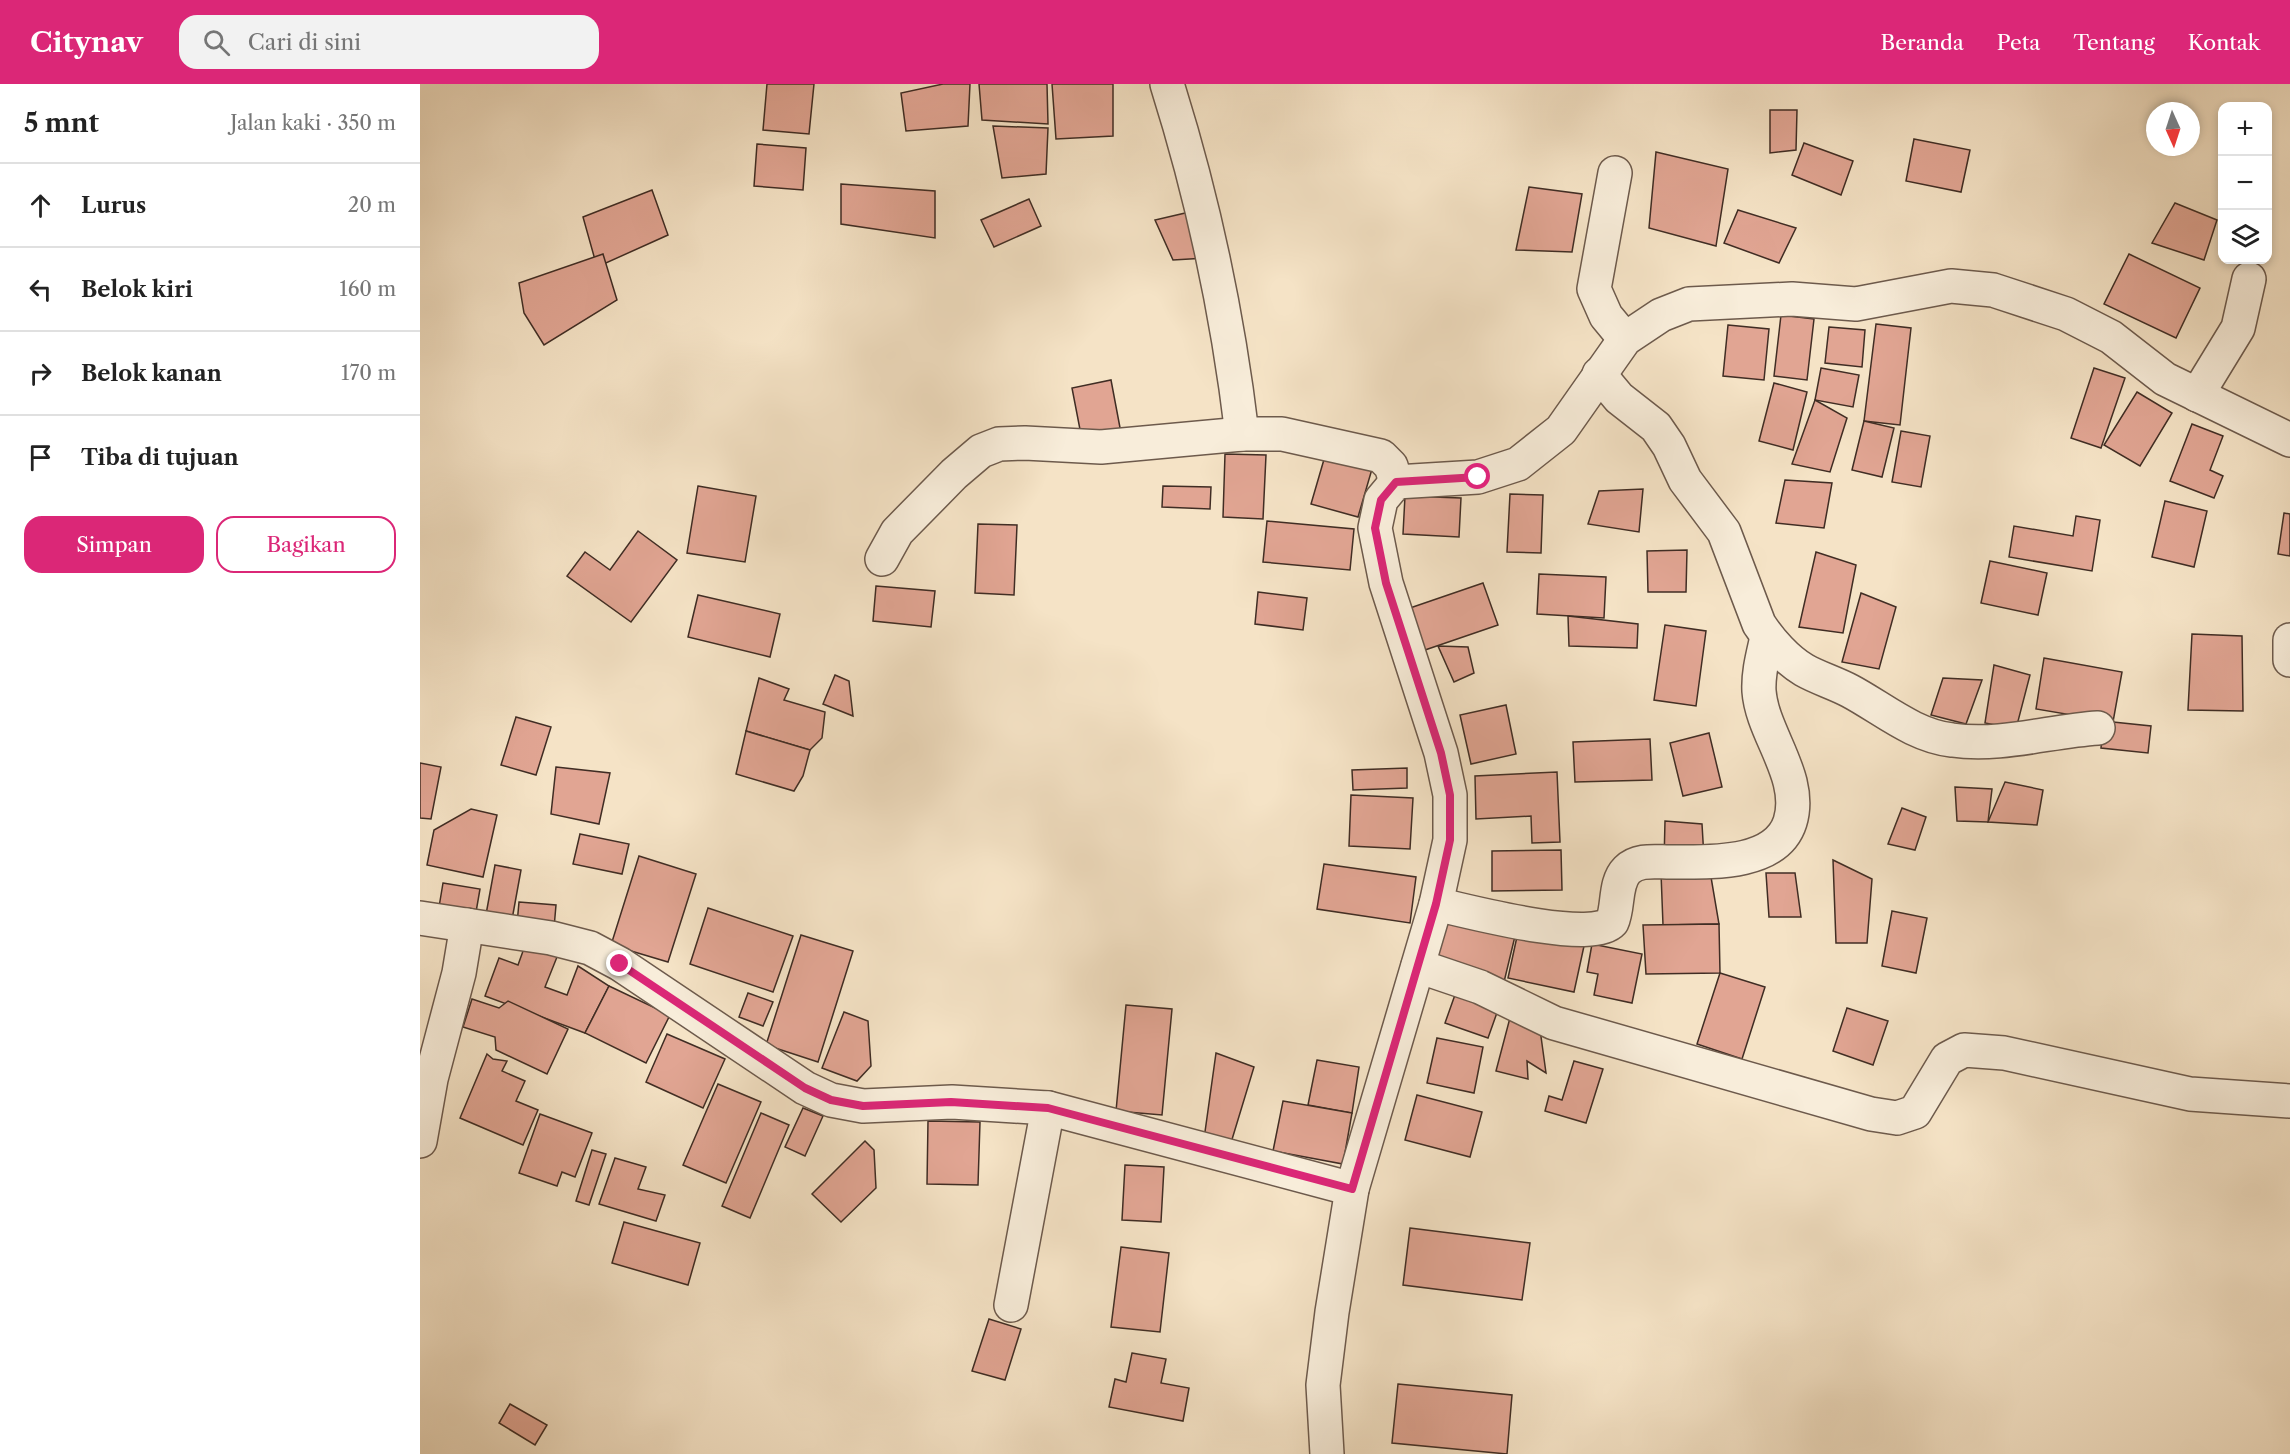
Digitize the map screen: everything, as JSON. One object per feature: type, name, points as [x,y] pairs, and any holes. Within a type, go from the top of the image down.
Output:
[{"type":"street","points":[[1167,84],[1205,222],[1224,315],[1242,434]]},
{"type":"street","points":[[1615,173],[1594,289],[1606,316],[1625,339]]},
{"type":"street","points":[[2197,395],[2238,328],[2249,279]]},
{"type":"street","points":[[1327,1454],[1323,1385],[1352,1189],[1436,904],[1450,840],[1450,795],[1431,715],[1386,583],[1375,528],[1381,500],[1396,482],[1478,477],[1518,464],[1561,430],[1625,339],[1661,315],[1689,304],[1792,299],[1856,304],[1951,286],[1993,290],[2066,314],[2111,337],[2165,379],[2290,440]]},
{"type":"street","points":[[1599,374],[1619,398],[1656,427],[1670,446],[1685,480],[1724,532],[1748,597],[1767,637],[1803,669],[1851,692],[1886,714],[1926,733],[1951,740],[1984,742],[2098,728]]},
{"type":"street","points":[[882,559],[897,532],[954,474],[981,451],[999,444],[1101,447],[1242,434],[1282,434],[1381,456],[1391,466],[1396,482]]},
{"type":"street","points":[[1436,904],[1534,925],[1600,930],[1612,922],[1623,874],[1635,864],[1702,862],[1763,853],[1774,847],[1784,836],[1793,807],[1786,773],[1765,719],[1759,692],[1760,668],[1767,637]]},
{"type":"street","points":[[2290,640],[2290,660]]},
{"type":"street","points":[[420,918],[551,938],[590,948],[620,964],[805,1088],[831,1100],[863,1106],[951,1102],[1048,1108],[1352,1189]]},
{"type":"street","points":[[420,1142],[431,1079],[459,973],[467,925]]},
{"type":"street","points":[[1418,966],[1480,987],[1554,1023],[1872,1114],[1897,1118],[1915,1112],[1947,1059],[1964,1050],[2004,1053],[2190,1094],[2290,1101]]},
{"type":"street","points":[[1011,1305],[1048,1108]]},
{"type":"building","points":[[767,84],[814,84],[809,134],[763,130]]},
{"type":"building","points":[[943,84],[970,84],[968,126],[906,131],[901,93]]},
{"type":"building","points":[[979,84],[1047,84],[1048,124],[982,120]]},
{"type":"building","points":[[1052,84],[1113,84],[1113,136],[1056,139]]},
{"type":"building","points":[[1770,110],[1797,110],[1796,150],[1770,153]]},
{"type":"building","points":[[993,126],[1048,128],[1046,174],[1002,178]]},
{"type":"building","points":[[1914,139],[1970,150],[1961,192],[1906,181]]},
{"type":"building","points":[[1804,143],[1853,161],[1841,195],[1792,175]]},
{"type":"building","points":[[757,144],[806,148],[803,190],[754,186]]},
{"type":"building","points":[[1656,152],[1728,169],[1716,246],[1649,228]]},
{"type":"building","points":[[841,184],[935,191],[935,238],[841,224]]},
{"type":"building","points":[[1529,187],[1582,194],[1572,252],[1516,250]]},
{"type":"building","points":[[652,190],[668,235],[597,267],[583,217]]},
{"type":"building","points":[[1029,199],[1041,226],[994,247],[981,220]]},
{"type":"building","points":[[2175,203],[2217,220],[2204,260],[2152,243]]},
{"type":"building","points":[[1738,210],[1796,228],[1779,263],[1724,243]]},
{"type":"building","points":[[1194,211],[1206,258],[1173,260],[1155,220]]},
{"type":"building","points":[[603,254],[617,300],[544,345],[524,313],[519,283]]},
{"type":"building","points":[[2129,254],[2200,288],[2176,338],[2104,304]]},
{"type":"building","points":[[1781,315],[1814,319],[1807,380],[1774,376]]},
{"type":"building","points":[[1876,324],[1911,328],[1900,425],[1864,421]]},
{"type":"building","points":[[1728,325],[1769,329],[1764,380],[1723,376]]},
{"type":"building","points":[[1829,327],[1865,330],[1862,367],[1825,363]]},
{"type":"building","points":[[1821,368],[1859,375],[1853,407],[1815,400]]},
{"type":"building","points":[[2094,368],[2125,378],[2101,448],[2071,438]]},
{"type":"building","points":[[1111,380],[1121,433],[1082,440],[1072,388]]},
{"type":"building","points":[[1774,383],[1807,392],[1793,450],[1759,441]]},
{"type":"building","points":[[2137,392],[2172,413],[2140,466],[2104,445]]},
{"type":"building","points":[[1815,400],[1847,418],[1830,472],[1792,464]]},
{"type":"building","points":[[1864,421],[1894,428],[1882,477],[1852,470]]},
{"type":"building","points":[[2192,424],[2223,436],[2210,470],[2223,476],[2214,498],[2170,481]]},
{"type":"building","points":[[1901,431],[1930,436],[1921,487],[1892,482]]},
{"type":"building","points":[[1225,454],[1266,455],[1263,519],[1223,517]]},
{"type":"building","points":[[1325,456],[1372,469],[1358,517],[1311,504]]},
{"type":"building","points":[[1785,480],[1832,483],[1824,528],[1776,523]]},
{"type":"building","points":[[698,486],[756,496],[745,562],[687,553]]},
{"type":"building","points":[[1163,486],[1211,487],[1210,509],[1162,507]]},
{"type":"building","points":[[1643,489],[1639,532],[1588,524],[1599,491]]},
{"type":"building","points":[[1510,494],[1543,495],[1541,553],[1507,552]]},
{"type":"building","points":[[1405,496],[1461,498],[1459,537],[1403,534]]},
{"type":"building","points":[[2165,501],[2207,511],[2194,567],[2152,557]]},
{"type":"building","points":[[2284,513],[2290,514],[2290,556],[2278,554]]},
{"type":"building","points":[[2076,516],[2100,520],[2092,571],[2009,557],[2014,526],[2073,536]]},
{"type":"building","points":[[1267,521],[1354,529],[1350,570],[1263,562]]},
{"type":"building","points":[[978,524],[1017,525],[1014,595],[975,593]]},
{"type":"building","points":[[638,531],[677,560],[631,622],[567,576],[585,552],[610,570]]},
{"type":"building","points":[[1687,550],[1686,592],[1648,592],[1647,551]]},
{"type":"building","points":[[1816,552],[1856,565],[1843,633],[1799,627]]},
{"type":"building","points":[[1990,561],[2047,573],[2038,615],[1981,603]]},
{"type":"building","points":[[1539,574],[1606,577],[1604,618],[1537,614]]},
{"type":"building","points":[[1483,583],[1498,625],[1425,650],[1410,608]]},
{"type":"building","points":[[876,586],[935,591],[931,627],[873,621]]},
{"type":"building","points":[[1258,592],[1307,598],[1303,630],[1255,624]]},
{"type":"building","points":[[1861,593],[1896,607],[1879,669],[1842,662]]},
{"type":"building","points":[[698,595],[780,614],[770,657],[688,637]]},
{"type":"building","points":[[1568,616],[1638,624],[1637,648],[1569,646]]},
{"type":"building","points":[[1665,625],[1706,631],[1696,706],[1654,700]]},
{"type":"building","points":[[2192,634],[2242,636],[2243,711],[2188,710]]},
{"type":"building","points":[[1438,646],[1468,647],[1474,673],[1454,682]]},
{"type":"building","points":[[2044,658],[2122,672],[2113,722],[2036,709]]},
{"type":"building","points":[[1994,665],[2030,675],[2016,729],[1985,723]]},
{"type":"building","points":[[835,675],[849,681],[853,716],[823,704]]},
{"type":"building","points":[[759,678],[789,689],[784,700],[825,712],[822,738],[810,750],[746,731]]},
{"type":"building","points":[[1943,678],[1982,680],[1966,724],[1931,715]]},
{"type":"building","points":[[1506,705],[1516,754],[1471,764],[1460,715]]},
{"type":"building","points":[[516,717],[551,727],[536,775],[501,765]]},
{"type":"building","points":[[2113,722],[2151,726],[2148,753],[2101,748],[2102,737],[2111,738]]},
{"type":"building","points":[[746,731],[810,750],[803,776],[794,791],[736,774]]},
{"type":"building","points":[[1709,733],[1722,787],[1683,796],[1670,743]]},
{"type":"building","points":[[1650,739],[1652,780],[1575,782],[1573,742]]},
{"type":"building","points":[[420,763],[441,767],[431,819],[420,818]]},
{"type":"building","points":[[556,767],[610,773],[599,824],[551,814]]},
{"type":"building","points":[[1407,768],[1407,788],[1353,790],[1352,770]]},
{"type":"building","points":[[1557,772],[1560,842],[1532,843],[1531,816],[1476,819],[1475,776]]},
{"type":"building","points":[[2005,782],[2043,790],[2037,825],[1988,822]]},
{"type":"building","points":[[1955,787],[1992,789],[1988,822],[1957,821]]},
{"type":"building","points":[[1351,795],[1413,798],[1410,849],[1349,846]]},
{"type":"building","points":[[1902,808],[1926,817],[1915,850],[1888,844]]},
{"type":"building","points":[[471,809],[497,815],[483,877],[427,865],[434,830]]},
{"type":"building","points":[[1665,821],[1702,824],[1704,858],[1664,862]]},
{"type":"building","points":[[580,834],[629,844],[622,874],[573,864]]},
{"type":"building","points":[[1561,850],[1562,890],[1492,891],[1492,851]]},
{"type":"building","points":[[639,856],[696,874],[668,962],[611,945]]},
{"type":"building","points":[[1833,860],[1872,879],[1867,943],[1836,943]]},
{"type":"building","points":[[1324,864],[1416,877],[1410,923],[1317,909]]},
{"type":"building","points":[[495,865],[521,870],[511,925],[485,920]]},
{"type":"building","points":[[1661,873],[1711,877],[1719,924],[1663,925]]},
{"type":"building","points":[[1766,873],[1795,873],[1801,917],[1769,917]]},
{"type":"building","points":[[443,883],[480,889],[475,918],[438,913]]},
{"type":"building","points":[[519,902],[556,905],[554,928],[517,924]]},
{"type":"building","points":[[708,908],[793,936],[773,992],[690,964]]},
{"type":"building","points":[[1892,911],[1927,918],[1916,973],[1882,966]]},
{"type":"building","points":[[1447,913],[1516,932],[1504,982],[1432,956]]},
{"type":"building","points":[[1719,924],[1720,973],[1646,974],[1643,925]]},
{"type":"building","points":[[1518,932],[1584,946],[1574,992],[1508,978]]},
{"type":"building","points":[[801,935],[853,951],[818,1062],[766,1045]]},
{"type":"building","points":[[527,940],[559,952],[545,987],[567,995],[578,966],[609,986],[585,1033],[485,996],[499,958],[518,965]]},
{"type":"building","points":[[1592,944],[1642,954],[1632,1003],[1594,995],[1598,974],[1587,972]]},
{"type":"building","points":[[1720,973],[1765,987],[1742,1059],[1697,1044]]},
{"type":"building","points":[[609,986],[670,1015],[646,1063],[585,1033]]},
{"type":"building","points":[[1456,992],[1499,1007],[1488,1038],[1445,1023]]},
{"type":"building","points":[[748,993],[773,1002],[763,1026],[739,1017]]},
{"type":"building","points":[[472,999],[499,1008],[508,1001],[568,1029],[547,1074],[496,1050],[495,1037],[463,1027]]},
{"type":"building","points":[[1126,1005],[1172,1009],[1162,1115],[1116,1111]]},
{"type":"building","points":[[1847,1008],[1888,1021],[1873,1065],[1833,1051]]},
{"type":"building","points":[[844,1012],[868,1021],[871,1066],[857,1081],[822,1068]]},
{"type":"building","points":[[1511,1014],[1539,1022],[1546,1073],[1527,1061],[1528,1079],[1496,1071]]},
{"type":"building","points":[[667,1034],[725,1059],[703,1108],[646,1082]]},
{"type":"building","points":[[1437,1038],[1483,1047],[1474,1093],[1427,1083]]},
{"type":"building","points":[[1216,1053],[1254,1067],[1230,1146],[1204,1139]]},
{"type":"building","points":[[487,1054],[493,1059],[507,1061],[502,1071],[525,1081],[516,1101],[538,1110],[523,1145],[460,1118]]},
{"type":"building","points":[[1317,1060],[1359,1067],[1352,1113],[1308,1105]]},
{"type":"building","points":[[1574,1061],[1603,1069],[1586,1123],[1545,1111],[1549,1096],[1562,1100]]},
{"type":"building","points":[[718,1084],[761,1102],[726,1183],[683,1165]]},
{"type":"building","points":[[1417,1095],[1482,1112],[1470,1157],[1405,1140]]},
{"type":"building","points":[[1283,1101],[1352,1113],[1343,1164],[1273,1151]]},
{"type":"building","points":[[803,1108],[823,1116],[805,1156],[785,1147]]},
{"type":"building","points":[[761,1113],[789,1125],[750,1218],[722,1206]]},
{"type":"building","points":[[540,1114],[592,1133],[575,1177],[562,1172],[557,1186],[519,1173]]},
{"type":"building","points":[[928,1121],[980,1122],[978,1185],[927,1184]]},
{"type":"building","points":[[865,1141],[874,1150],[876,1188],[841,1222],[812,1194]]},
{"type":"building","points":[[592,1150],[606,1154],[589,1205],[576,1201]]},
{"type":"building","points":[[615,1158],[646,1167],[638,1189],[665,1195],[656,1221],[599,1204]]},
{"type":"building","points":[[1125,1165],[1164,1167],[1161,1222],[1122,1220]]},
{"type":"building","points":[[624,1222],[700,1243],[688,1285],[612,1263]]},
{"type":"building","points":[[1410,1228],[1530,1243],[1522,1300],[1403,1285]]},
{"type":"building","points":[[1121,1247],[1169,1253],[1160,1332],[1111,1327]]},
{"type":"building","points":[[989,1319],[1021,1329],[1005,1380],[972,1371]]},
{"type":"building","points":[[1132,1353],[1166,1359],[1161,1383],[1189,1388],[1183,1421],[1109,1407],[1115,1379],[1126,1382]]},
{"type":"building","points":[[1398,1384],[1512,1395],[1507,1454],[1392,1443]]},
{"type":"building","points":[[510,1404],[547,1425],[535,1445],[499,1423]]},
{"type":"route","points":[[620,964],[805,1088],[831,1100],[863,1106],[951,1102],[1048,1108],[1352,1189],[1436,904],[1450,840],[1450,795],[1441,753],[1431,715],[1386,583],[1375,528],[1381,500],[1396,482],[1478,477]]}]
